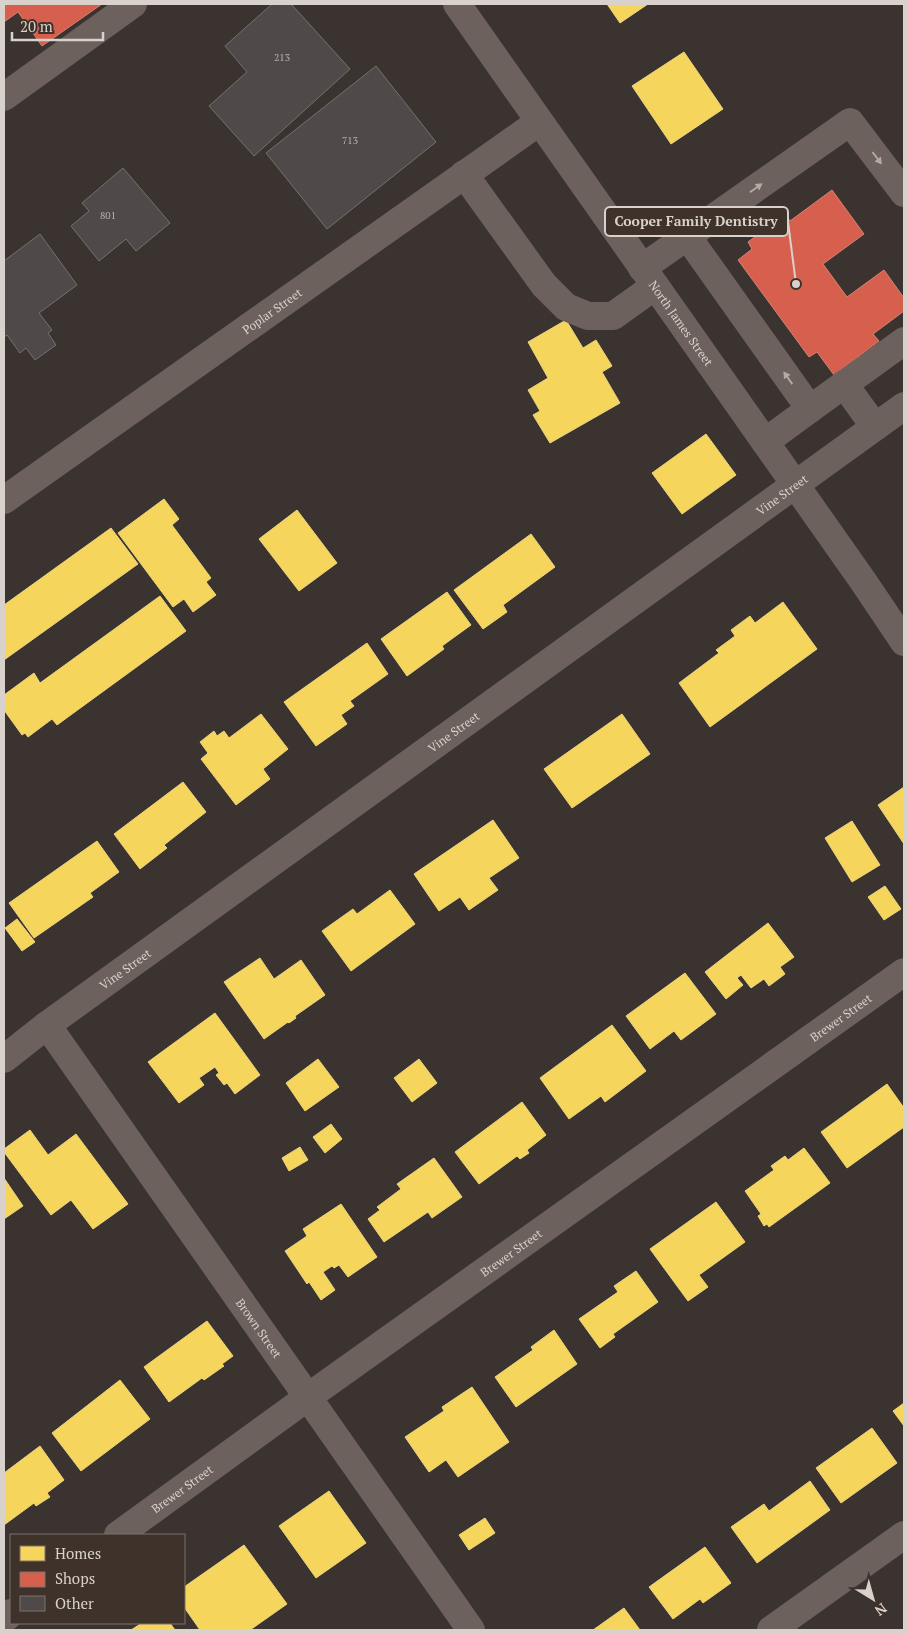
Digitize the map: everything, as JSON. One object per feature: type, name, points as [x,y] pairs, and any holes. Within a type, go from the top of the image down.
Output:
[{"type":"street","points":[[4,97],[133,4]]},
{"type":"street","name":"North James Street","points":[[457,4],[904,642]]},
{"type":"street","name":"Poplar Street","points":[[4,500],[539,122]]},
{"type":"street","points":[[464,174],[544,285],[566,307],[588,316],[613,316],[688,236],[850,122],[904,193]]},
{"type":"street","points":[[688,236],[810,408]]},
{"type":"street","points":[[765,442],[904,341]]},
{"type":"street","points":[[844,384],[875,427]]},
{"type":"street","name":"Vine Street","points":[[4,1059],[47,1025],[904,406]]},
{"type":"street","name":"Brewer Street","points":[[119,1534],[308,1397],[904,972]]},
{"type":"street","name":"Brown Street","points":[[47,1025],[471,1630]]},
{"type":"street","points":[[771,1630],[904,1535]]},
{"type":"building: Homes","points":[[607,4],[648,4],[620,23]]},
{"type":"building: Homes","points":[[684,52],[723,109],[671,144],[632,86]]},
{"type":"building: Homes","points":[[566,320],[583,348],[596,340],[612,366],[602,372],[620,403],[550,443],[533,415],[540,411],[528,390],[548,378],[528,342]]},
{"type":"building: Homes","points":[[706,434],[736,475],[682,514],[652,473]]},
{"type":"building: Homes","points":[[164,499],[179,519],[172,525],[211,578],[206,582],[216,595],[193,612],[184,599],[173,607],[118,533]]},
{"type":"building: Homes","points":[[297,510],[337,563],[299,591],[259,539]]},
{"type":"building: Homes","points":[[111,528],[138,564],[4,660],[4,605]]},
{"type":"building: Homes","points":[[531,534],[555,567],[503,605],[507,612],[483,629],[454,590]]},
{"type":"building: Homes","points":[[447,592],[471,625],[442,646],[444,649],[407,676],[381,639]]},
{"type":"building: Homes","points":[[160,596],[186,631],[57,725],[52,719],[28,737],[25,733],[22,735],[4,710],[4,695],[34,673],[40,683]]},
{"type":"building: Homes","points":[[783,602],[817,649],[710,727],[679,683],[719,653],[716,650],[735,636],[731,630],[750,616],[755,623]]},
{"type":"building: Homes","points":[[367,643],[388,674],[350,701],[354,706],[341,715],[347,724],[316,746],[284,702]]},
{"type":"building: Homes","points":[[261,714],[288,749],[263,769],[270,779],[236,805],[201,759],[208,753],[200,742],[214,731],[217,736],[224,731],[229,738]]},
{"type":"building: Homes","points":[[622,714],[650,754],[572,808],[544,769]]},
{"type":"building: Homes","points":[[183,782],[206,812],[164,845],[167,848],[140,869],[114,834]]},
{"type":"building: Homes","points":[[904,787],[904,844],[878,805]]},
{"type":"building: Homes","points":[[493,820],[519,858],[489,878],[498,890],[469,910],[460,897],[439,911],[414,874]]},
{"type":"building: Homes","points":[[852,821],[880,865],[852,882],[825,838]]},
{"type":"building: Homes","points":[[97,841],[119,872],[90,893],[93,897],[34,938],[9,903]]},
{"type":"building: Homes","points":[[885,886],[901,909],[884,920],[868,897]]},
{"type":"building: Homes","points":[[390,890],[415,924],[351,971],[322,931],[353,909],[357,914]]},
{"type":"building: Homes","points":[[17,919],[35,942],[22,951],[5,928]]},
{"type":"building: Homes","points":[[768,923],[794,957],[780,967],[785,974],[769,986],[764,979],[751,988],[741,975],[737,978],[743,985],[726,999],[705,972]]},
{"type":"building: Homes","points":[[260,958],[274,979],[301,960],[325,995],[295,1016],[296,1018],[264,1039],[224,982]]},
{"type":"building: Homes","points":[[685,973],[716,1014],[681,1040],[674,1031],[650,1049],[626,1016]]},
{"type":"building: Homes","points":[[215,1013],[260,1075],[235,1094],[227,1083],[224,1085],[216,1075],[219,1073],[215,1067],[199,1078],[204,1085],[179,1103],[148,1062]]},
{"type":"building: Homes","points":[[612,1025],[646,1071],[605,1102],[601,1096],[569,1119],[540,1078]]},
{"type":"building: Homes","points":[[318,1059],[339,1087],[305,1111],[286,1083]]},
{"type":"building: Homes","points":[[419,1059],[437,1083],[412,1102],[394,1078]]},
{"type":"building: Homes","points":[[887,1084],[904,1108],[904,1127],[847,1168],[821,1132]]},
{"type":"building: Homes","points":[[522,1102],[546,1135],[527,1150],[529,1153],[520,1159],[517,1156],[479,1184],[455,1152]]},
{"type":"building: Homes","points":[[331,1124],[342,1139],[325,1153],[313,1137]]},
{"type":"building: Homes","points":[[30,1130],[48,1155],[76,1134],[128,1204],[93,1229],[71,1200],[51,1215],[4,1152],[4,1149]]},
{"type":"building: Homes","points":[[300,1147],[308,1160],[289,1171],[282,1158]]},
{"type":"building: Homes","points":[[804,1148],[830,1183],[769,1227],[767,1224],[764,1226],[758,1216],[761,1214],[745,1191],[774,1170],[771,1166],[785,1156],[788,1160]]},
{"type":"building: Homes","points":[[434,1158],[462,1197],[432,1218],[428,1212],[384,1242],[368,1219],[380,1210],[377,1207],[401,1189],[397,1184]]},
{"type":"building: Homes","points":[[4,1178],[23,1206],[4,1219]]},
{"type":"building: Homes","points":[[716,1202],[745,1242],[699,1275],[708,1287],[688,1301],[650,1249]]},
{"type":"building: Homes","points":[[341,1204],[377,1257],[348,1277],[339,1265],[334,1268],[332,1266],[323,1272],[335,1290],[321,1300],[309,1282],[307,1284],[285,1251],[307,1236],[303,1229]]},
{"type":"building: Homes","points":[[636,1271],[658,1302],[613,1334],[615,1337],[600,1348],[579,1319],[618,1292],[614,1286]]},
{"type":"building: Homes","points":[[207,1321],[233,1356],[222,1364],[224,1366],[204,1380],[202,1378],[169,1402],[144,1367]]},
{"type":"building: Homes","points":[[554,1330],[577,1364],[516,1407],[495,1377],[533,1350],[531,1347]]},
{"type":"building: Homes","points":[[120,1380],[150,1419],[81,1471],[52,1433]]},
{"type":"building: Homes","points":[[472,1387],[509,1442],[458,1477],[446,1460],[429,1472],[405,1437],[444,1411],[442,1407]]},
{"type":"building: Homes","points":[[904,1403],[904,1426],[893,1411]]},
{"type":"building: Homes","points":[[872,1428],[897,1463],[841,1503],[816,1468]]},
{"type":"building: Homes","points":[[40,1446],[64,1480],[47,1493],[50,1497],[36,1506],[34,1503],[4,1525],[4,1473]]},
{"type":"building: Homes","points":[[810,1481],[830,1510],[757,1563],[731,1527],[764,1504],[769,1511]]},
{"type":"building: Homes","points":[[329,1491],[366,1543],[316,1578],[279,1526]]},
{"type":"building: Homes","points":[[485,1518],[495,1533],[469,1550],[459,1535]]},
{"type":"building: Homes","points":[[244,1545],[287,1604],[250,1630],[200,1630],[185,1608],[185,1586]]},
{"type":"building: Homes","points":[[705,1547],[731,1583],[703,1603],[700,1599],[673,1619],[649,1587]]},
{"type":"building: Homes","points":[[624,1608],[640,1630],[593,1630]]},
{"type":"building: Homes","points":[[140,1624],[171,1624],[175,1630],[131,1630]]},
{"type":"building: Shops","points":[[4,4],[102,4],[42,46],[18,12],[4,22]]},
{"type":"building: Shops","points":[[832,190],[864,234],[823,264],[847,297],[884,270],[904,298],[904,311],[873,334],[879,341],[834,375],[817,352],[809,357],[738,260],[752,249],[748,242],[785,214],[790,221]]},
{"type":"building: Other","points":[[272,4],[291,4],[350,69],[254,156],[209,106],[247,72],[225,46]]},
{"type":"building: Other","points":[[376,66],[436,142],[327,229],[266,153]]},
{"type":"building: Other","points":[[123,168],[170,223],[136,251],[126,239],[99,261],[71,226],[89,211],[82,203]]},
{"type":"building: Other","points":[[40,234],[77,285],[39,313],[52,330],[48,333],[56,345],[35,360],[26,348],[20,353],[7,335],[4,337],[4,261]]},
{"type":"place","name":"Cooper Family Dentistry","points":[[796,284]]}]
